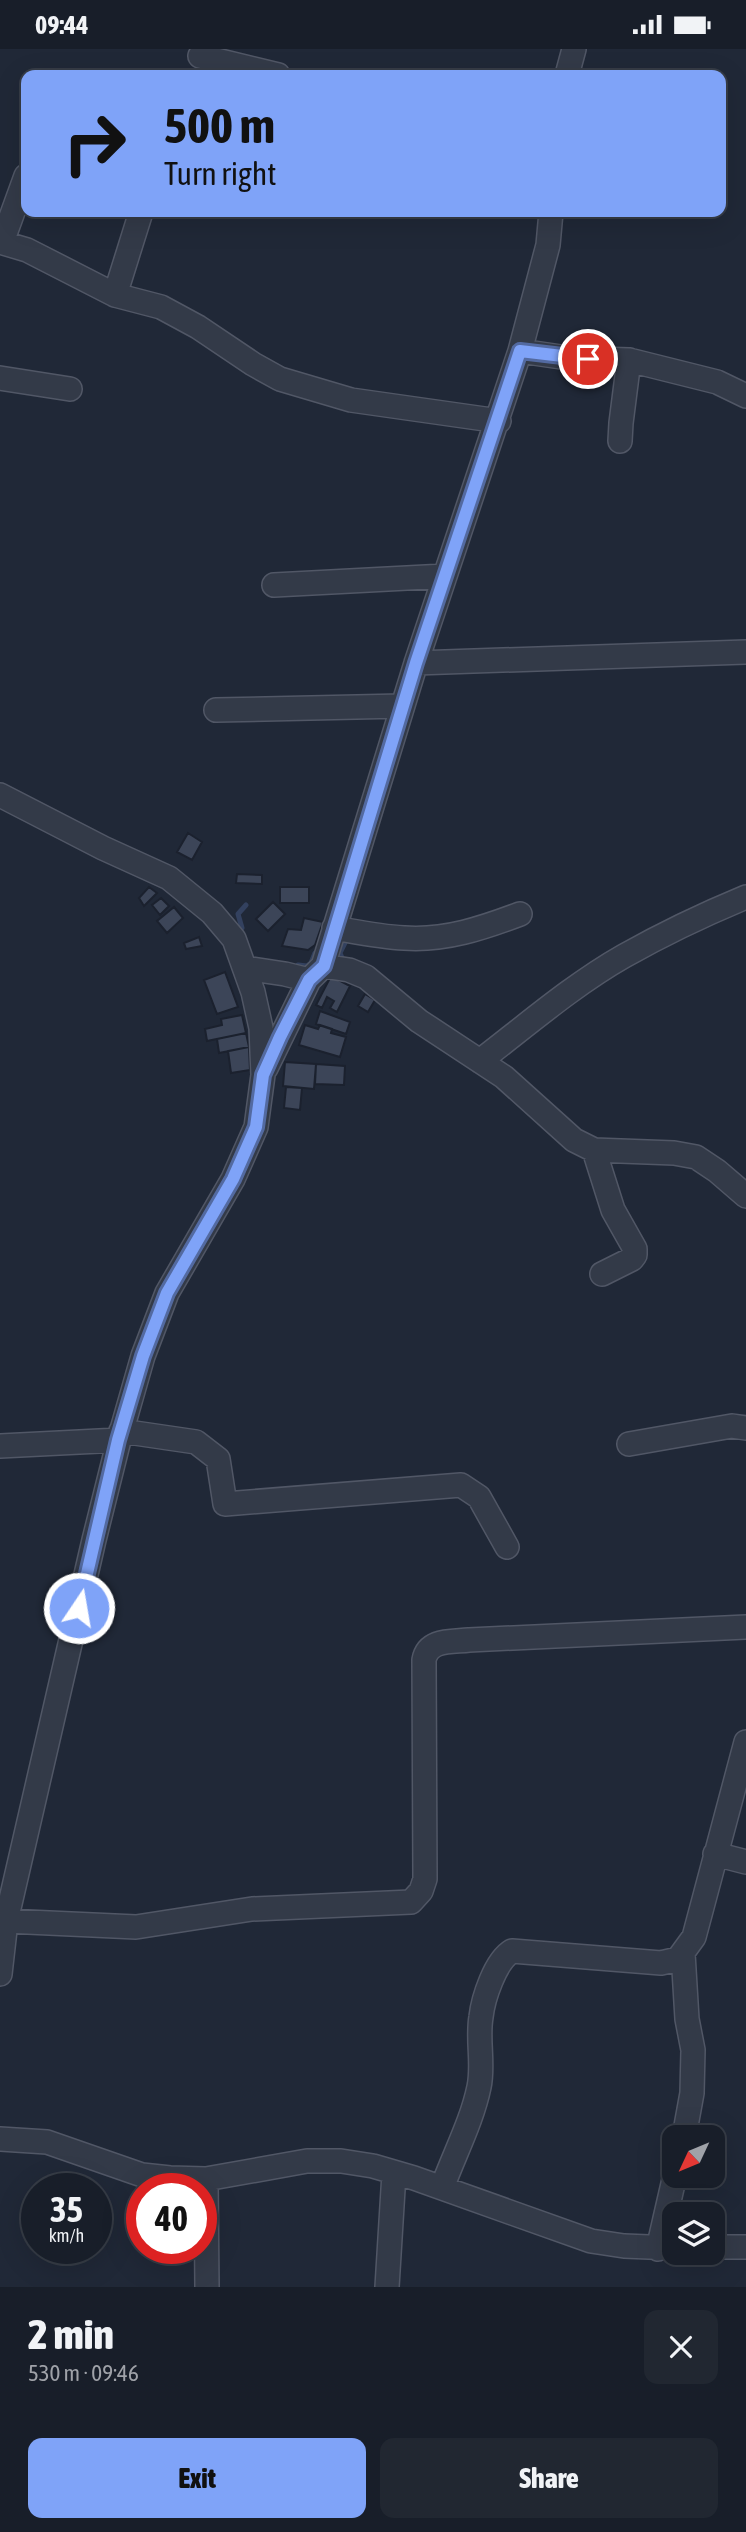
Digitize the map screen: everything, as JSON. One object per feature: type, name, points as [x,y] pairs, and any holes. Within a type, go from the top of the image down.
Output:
[{"type":"street","points":[[569,70],[574,49]]},
{"type":"street","points":[[198,60],[251,70]]},
{"type":"street","points":[[21,189],[1,242],[27,250],[115,295],[161,307],[280,379],[351,400],[499,421]]},
{"type":"street","points":[[115,295],[139,217]]},
{"type":"street","points":[[263,1075],[316,973],[334,928],[402,706],[499,421],[548,244],[551,217]]},
{"type":"street","points":[[520,351],[568,358],[629,360],[717,382],[746,396]]},
{"type":"street","points":[[621,442],[629,360]]},
{"type":"street","points":[[0,378],[70,390]]},
{"type":"street","points":[[274,585],[445,576]]},
{"type":"street","points":[[416,663],[746,652]]},
{"type":"street","points":[[216,710],[402,706]]},
{"type":"street","points":[[0,795],[169,879],[212,913],[234,939],[245,968],[261,1028],[263,1075],[256,1127],[233,1179],[167,1293],[143,1356],[120,1435],[6,1921],[0,1975]]},
{"type":"street","points":[[480,1061],[559,1000],[624,956],[746,898]]},
{"type":"street","points":[[334,928],[405,939],[444,937],[478,930],[520,914]]},
{"type":"street","points":[[245,968],[316,973],[349,970],[366,977],[419,1021],[504,1077],[575,1140],[594,1150],[674,1153],[696,1157],[746,1196]]},
{"type":"street","points":[[594,1150],[612,1210],[635,1249],[632,1259],[602,1274]]},
{"type":"street","points":[[629,1444],[732,1426],[746,1428]]},
{"type":"street","points":[[0,1446],[120,1435],[196,1442],[218,1459],[225,1504],[461,1485],[479,1497],[507,1547]]},
{"type":"street","points":[[6,1921],[136,1927],[252,1909],[411,1902],[421,1891],[425,1879],[424,1660],[429,1648],[434,1644],[469,1640],[746,1627]]},
{"type":"street","points":[[442,2188],[479,2087],[482,2066],[481,2017],[494,1973],[505,1955],[512,1951],[525,1951],[661,1963],[678,1959],[694,1937],[746,1742]]},
{"type":"street","points":[[715,1854],[746,1862]]},
{"type":"street","points":[[683,1953],[687,2019],[693,2050],[692,2093],[686,2125]]},
{"type":"street","points":[[0,2139],[47,2142],[136,2173]]},
{"type":"street","points":[[217,2177],[307,2161],[341,2161],[442,2188],[591,2241],[662,2248]]},
{"type":"street","points":[[387,2287],[394,2173]]},
{"type":"street","points":[[725,2247],[746,2247]]},
{"type":"street","points":[[207,2264],[207,2287]]},
{"type":"building","points":[[188,833],[202,842],[192,860],[177,852]]},
{"type":"building","points":[[237,874],[262,875],[262,884],[236,883]]},
{"type":"building","points":[[149,887],[157,893],[144,906],[139,898]]},
{"type":"building","points":[[280,887],[309,887],[309,903],[280,903]]},
{"type":"building","points":[[161,898],[169,906],[160,915],[152,905]]},
{"type":"building","points":[[273,902],[285,914],[268,931],[256,919]]},
{"type":"building","points":[[174,907],[183,918],[167,933],[157,921]]},
{"type":"building","points":[[304,918],[323,922],[315,945],[308,950],[282,946],[288,929],[301,930]]},
{"type":"building","points":[[199,937],[202,946],[186,949],[184,943]]},
{"type":"building","points":[[225,972],[238,1007],[217,1014],[204,980]]},
{"type":"building","points":[[331,976],[350,986],[337,1012],[330,1008],[334,1001],[327,997],[322,1008],[316,1005]]},
{"type":"building","points":[[365,994],[375,1000],[368,1012],[358,1006]]},
{"type":"building","points":[[320,1011],[350,1022],[346,1034],[316,1024]]},
{"type":"building","points":[[242,1015],[246,1033],[207,1041],[205,1029],[222,1025],[221,1019]]},
{"type":"building","points":[[305,1025],[318,1029],[320,1025],[332,1029],[331,1033],[346,1037],[340,1057],[299,1045]]},
{"type":"building","points":[[246,1033],[249,1047],[219,1053],[217,1039]]},
{"type":"building","points":[[249,1047],[250,1070],[231,1073],[228,1051]]},
{"type":"building","points":[[285,1062],[316,1064],[314,1089],[283,1086]]},
{"type":"building","points":[[316,1064],[345,1066],[344,1085],[315,1084]]},
{"type":"building","points":[[286,1087],[302,1088],[300,1110],[284,1108]]},
{"type":"waterway","points":[[242,928],[238,914],[246,905]]},
{"type":"waterway","points":[[344,963],[340,953],[347,939]]},
{"type":"waterway","points":[[298,965],[307,966],[315,953]]},
{"type":"route","points":[[79,1608],[118,1440],[143,1356],[167,1293],[233,1179],[256,1127],[263,1075],[280,1037],[309,980],[324,966],[416,663],[499,421],[520,351],[588,359]]}]
